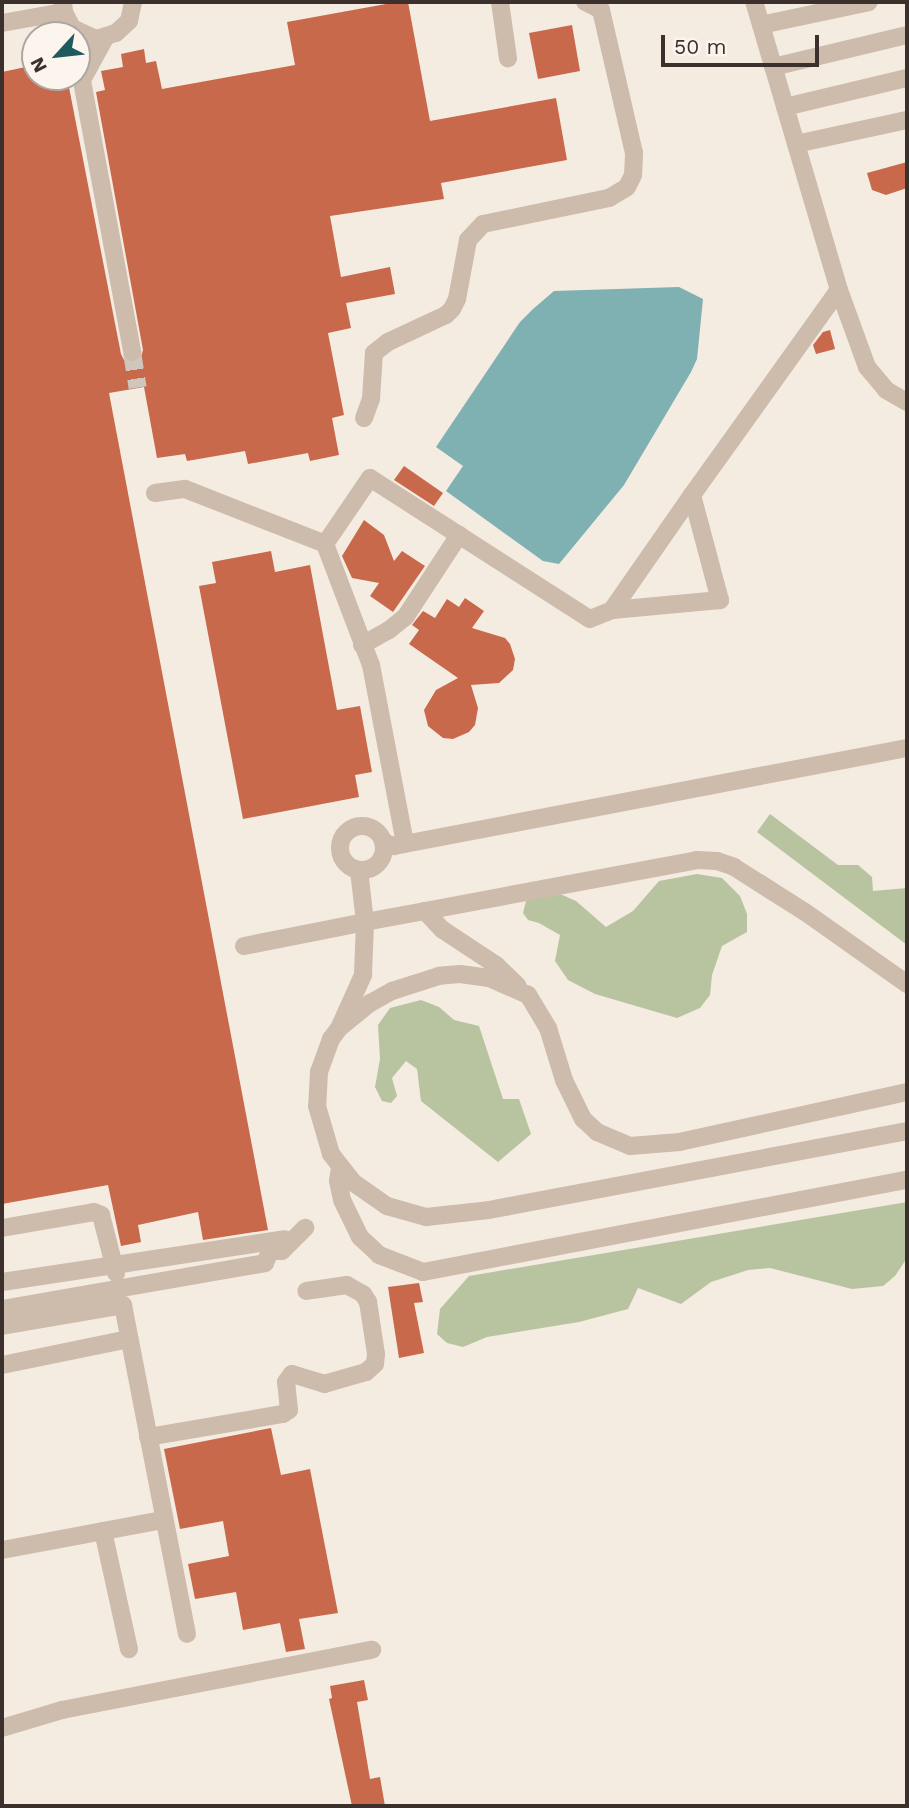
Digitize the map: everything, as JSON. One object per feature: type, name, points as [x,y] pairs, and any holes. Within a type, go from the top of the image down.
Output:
[{"type":"street","points":[[2,23],[68,19],[86,37],[105,38],[117,33],[129,21],[133,2]]},
{"type":"street","points":[[500,2],[508,58]]},
{"type":"street","points":[[364,418],[371,399],[374,353],[388,342],[446,315],[452,309],[457,299],[468,240],[484,224],[609,198],[627,187],[633,175],[634,153],[601,10],[585,2]]},
{"type":"street","points":[[754,2],[839,290],[867,367],[886,390],[907,402]]},
{"type":"street","points":[[761,25],[869,2]]},
{"type":"street","points":[[773,67],[907,35]]},
{"type":"street","points":[[91,64],[105,38]]},
{"type":"street","points":[[785,107],[907,78]]},
{"type":"street","points":[[84,91],[132,352]]},
{"type":"street","points":[[796,144],[907,120]]},
{"type":"street","points":[[612,610],[839,290]]},
{"type":"street","points":[[325,544],[370,478],[590,619],[612,610],[720,600],[692,495]]},
{"type":"street","points":[[155,493],[185,489],[325,544],[371,665],[405,843]]},
{"type":"street","points":[[362,645],[389,630],[406,616],[459,535]]},
{"type":"street","points":[[383,842],[380,860],[375,866],[359,870],[346,863],[341,852],[341,844],[347,832],[361,826],[370,828],[383,842],[394,846],[907,748]]},
{"type":"street","points":[[244,947],[697,860],[717,861],[734,867],[805,912],[907,984]]},
{"type":"street","points":[[359,870],[365,922],[363,975],[340,1027],[331,1040],[319,1072],[317,1106],[325,1138],[340,1168],[354,1183],[387,1206],[426,1217],[456,1215],[907,1131]]},
{"type":"street","points":[[425,911],[443,930],[496,965],[528,995],[548,1028],[564,1080],[583,1119],[597,1132],[630,1146],[680,1142],[907,1092]]},
{"type":"street","points":[[340,1027],[370,1003],[392,991],[439,976],[474,975],[528,995]]},
{"type":"street","points":[[340,1168],[338,1181],[342,1199],[359,1237],[379,1255],[423,1272],[907,1181]]},
{"type":"street","points":[[2,1228],[94,1212],[101,1215],[130,1339],[187,1634]]},
{"type":"street","points":[[2,1282],[300,1232],[282,1251],[270,1251],[265,1262],[2,1326]]},
{"type":"street","points":[[148,1437],[283,1414],[289,1410],[286,1382],[292,1374],[324,1384],[359,1376],[375,1364],[375,1335],[368,1302],[355,1287],[334,1286],[306,1291]]},
{"type":"street","points":[[2,1309],[121,1296]]},
{"type":"street","points":[[2,1365],[130,1339]]},
{"type":"street","points":[[2,1550],[163,1520]]},
{"type":"street","points":[[103,1531],[129,1649]]},
{"type":"street","points":[[2,1728],[62,1710],[372,1650]]},
{"type":"green space","points":[[770,814],[838,865],[858,865],[872,877],[873,891],[907,888],[907,945],[757,832]]},
{"type":"green space","points":[[697,874],[722,878],[740,896],[747,914],[747,932],[722,946],[712,975],[710,995],[700,1008],[677,1018],[595,994],[568,980],[555,961],[560,935],[528,920],[523,913],[526,901],[558,893],[576,901],[606,927],[633,911],[659,881]]},
{"type":"green space","points":[[421,1000],[439,1007],[454,1020],[479,1026],[503,1099],[519,1099],[531,1134],[498,1162],[421,1101],[417,1069],[406,1061],[392,1078],[397,1096],[391,1103],[382,1101],[375,1087],[380,1059],[378,1025],[390,1008]]},
{"type":"green space","points":[[907,1202],[907,1258],[895,1276],[883,1286],[852,1289],[770,1268],[748,1270],[711,1282],[681,1304],[638,1288],[628,1309],[579,1322],[487,1337],[463,1347],[447,1343],[437,1334],[440,1309],[469,1276]]},
{"type":"water","points":[[679,287],[703,299],[697,359],[624,485],[559,564],[543,561],[446,491],[463,466],[436,447],[520,322],[533,309],[554,291]]},
{"type":"building","points":[[408,2],[430,121],[556,98],[567,160],[441,183],[444,199],[330,216],[341,277],[390,267],[395,294],[346,303],[351,328],[328,333],[344,415],[332,418],[339,455],[310,461],[308,453],[248,464],[245,451],[187,461],[185,454],[157,458],[144,387],[109,393],[268,1230],[203,1240],[198,1212],[138,1225],[141,1242],[121,1246],[108,1185],[2,1204],[2,72],[21,68],[21,91],[70,91],[121,354],[124,360],[133,363],[140,360],[143,350],[96,92],[105,90],[101,71],[123,67],[121,54],[144,49],[146,63],[156,61],[162,89],[295,65],[287,22]]},
{"type":"building","points":[[572,25],[580,71],[538,79],[529,33]]},
{"type":"building","points":[[907,162],[907,188],[886,195],[872,190],[867,173]]},
{"type":"building","points":[[830,330],[835,349],[816,354],[813,345],[823,332]]},
{"type":"building","points":[[404,466],[443,493],[434,506],[394,480]]},
{"type":"building","points":[[364,520],[384,535],[394,561],[402,551],[425,566],[393,612],[370,596],[379,583],[352,578],[342,556]]},
{"type":"building","points":[[271,551],[275,572],[310,565],[337,710],[360,706],[372,772],[355,775],[359,797],[243,819],[199,586],[216,583],[212,562]]},
{"type":"building","points":[[465,598],[484,611],[472,628],[505,638],[515,659],[513,670],[499,683],[471,685],[478,708],[475,725],[469,732],[453,739],[443,738],[428,726],[424,710],[436,690],[458,678],[409,644],[419,630],[412,625],[423,611],[435,618],[447,599],[459,607]]},
{"type":"building","points":[[419,1283],[423,1302],[414,1303],[424,1353],[399,1358],[388,1287]]},
{"type":"building","points":[[271,1428],[281,1475],[310,1469],[338,1613],[299,1619],[305,1649],[286,1652],[280,1623],[243,1630],[236,1592],[195,1599],[188,1564],[229,1556],[223,1521],[180,1529],[164,1449]]},
{"type":"building","points":[[364,1680],[368,1700],[357,1702],[370,1779],[380,1777],[385,1806],[352,1806],[329,1699],[332,1698],[330,1686]]},
{"type":"tunnel","points":[[132,352],[138,388]]}]
